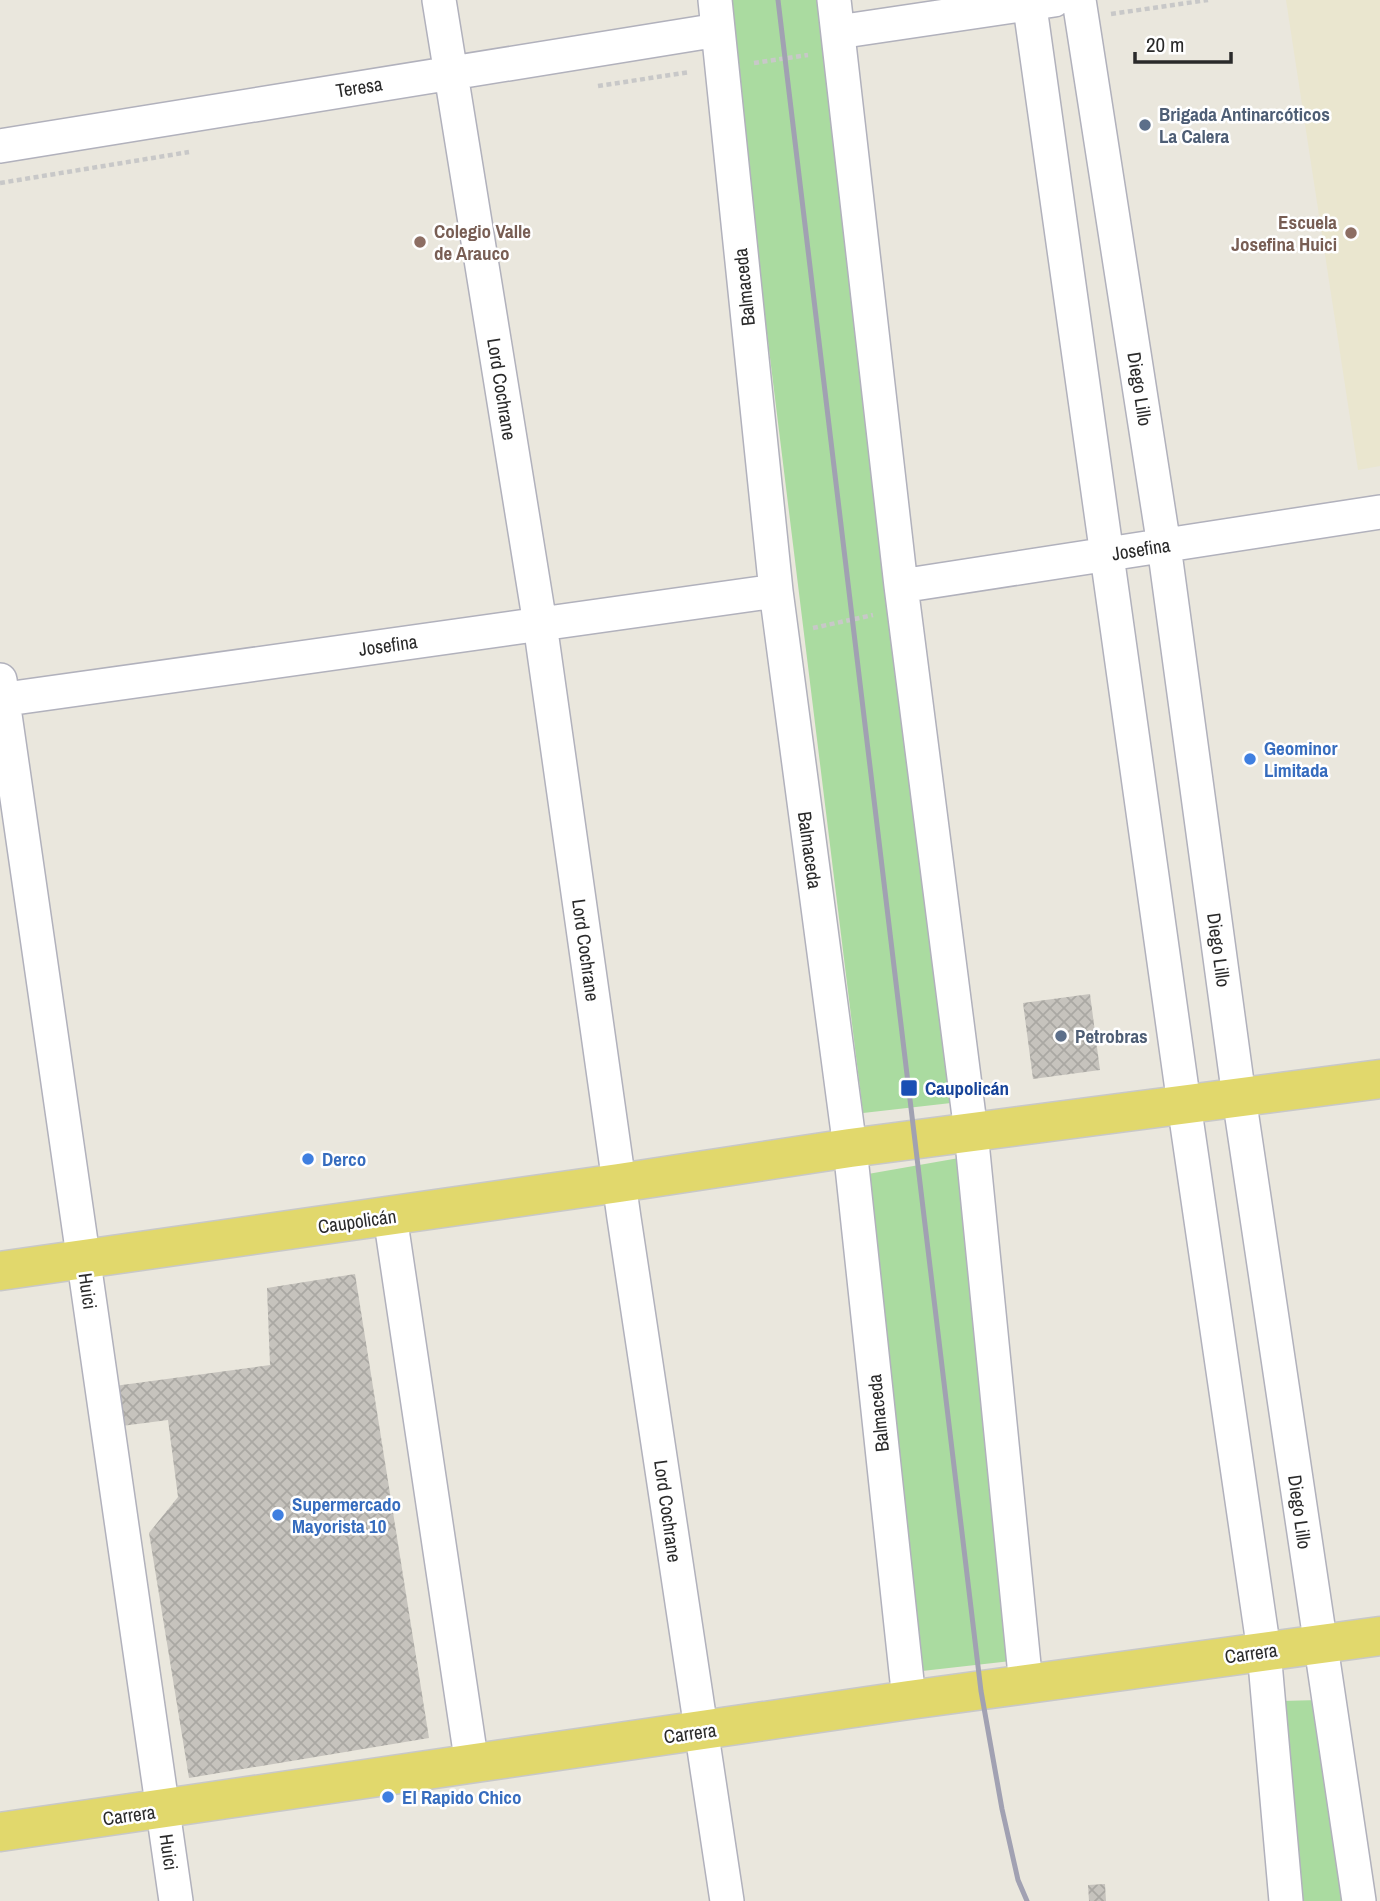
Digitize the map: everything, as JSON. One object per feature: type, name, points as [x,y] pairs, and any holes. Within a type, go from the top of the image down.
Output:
[{"type":"main road","name":"Caupolicán","points":[[0,1271],[850,1148],[1380,1079]]},
{"type":"main road","name":"Carrera","points":[[0,1832],[909,1700],[1380,1636]]},
{"type":"street","name":"Lord Cochrane","points":[[439,0],[540,624],[619,1183],[727,1901]]},
{"type":"street","points":[[1026,1685],[971,1132],[902,596],[837,27],[1038,1],[1107,554],[1264,1651],[1286,1901]]},
{"type":"street","name":"Diego Lillo","points":[[1080,9],[1164,546],[1239,1097],[1359,1901]]},
{"type":"street","name":"Teresa","points":[[0,146],[450,72],[716,15]]},
{"type":"street","name":"Balmaceda","points":[[716,15],[776,590],[850,1148],[909,1700]]},
{"type":"street","name":"Josefina","points":[[902,596],[1107,554],[1380,512]]},
{"type":"street","name":"Josefina","points":[[1,693],[540,624],[776,590]]},
{"type":"street","name":"Huici","points":[[1,693],[176,1901]]},
{"type":"street","points":[[390,1216],[472,1765]]},
{"type":"path","points":[[1080,9],[1208,0]]},
{"type":"path","points":[[589,87],[722,67],[837,27]]},
{"type":"path","points":[[0,183],[193,151]]},
{"type":"path","points":[[782,635],[853,620],[902,596]]},
{"type":"shaded area","name":"Escuela Josefina Huici","points":[[1286,0],[1380,0],[1380,466],[1358,470]]},
{"type":"green space","points":[[726,0],[817,0],[951,1103],[863,1113]]},
{"type":"green space","points":[[959,1158],[1011,1661],[922,1671],[868,1174]]},
{"type":"green space","points":[[1319,1700],[1350,1901],[1297,1901],[1281,1701]]},
{"type":"building","name":"Petrobras","points":[[1090,994],[1100,1070],[1033,1079],[1023,1003]]},
{"type":"building","name":"Supermercado Mayorista 10","points":[[355,1274],[429,1738],[189,1778],[149,1533],[178,1497],[168,1420],[114,1427],[107,1387],[270,1365],[267,1288]]},
{"type":"building","points":[[1105,1884],[1106,1901],[1089,1901],[1088,1885]]},
{"type":"railway","points":[[778,0],[981,1691],[1002,1809],[1018,1880],[1027,1901]]},
{"type":"place","name":"Brigada Antinarcóticos La Calera","points":[[1145,125]]},
{"type":"place","name":"Escuela Josefina Huici","points":[[1351,233]]},
{"type":"place","name":"Colegio Valle de Arauco","points":[[420,242]]},
{"type":"place","name":"Geominor Limitada","points":[[1250,759]]},
{"type":"place","name":"Petrobras","points":[[1061,1036]]},
{"type":"place","name":"Caupolicán","points":[[909,1088]]},
{"type":"place","name":"Derco","points":[[308,1159]]},
{"type":"place","name":"Supermercado Mayorista 10","points":[[278,1515]]},
{"type":"place","name":"El Rapido Chico","points":[[388,1797]]}]
